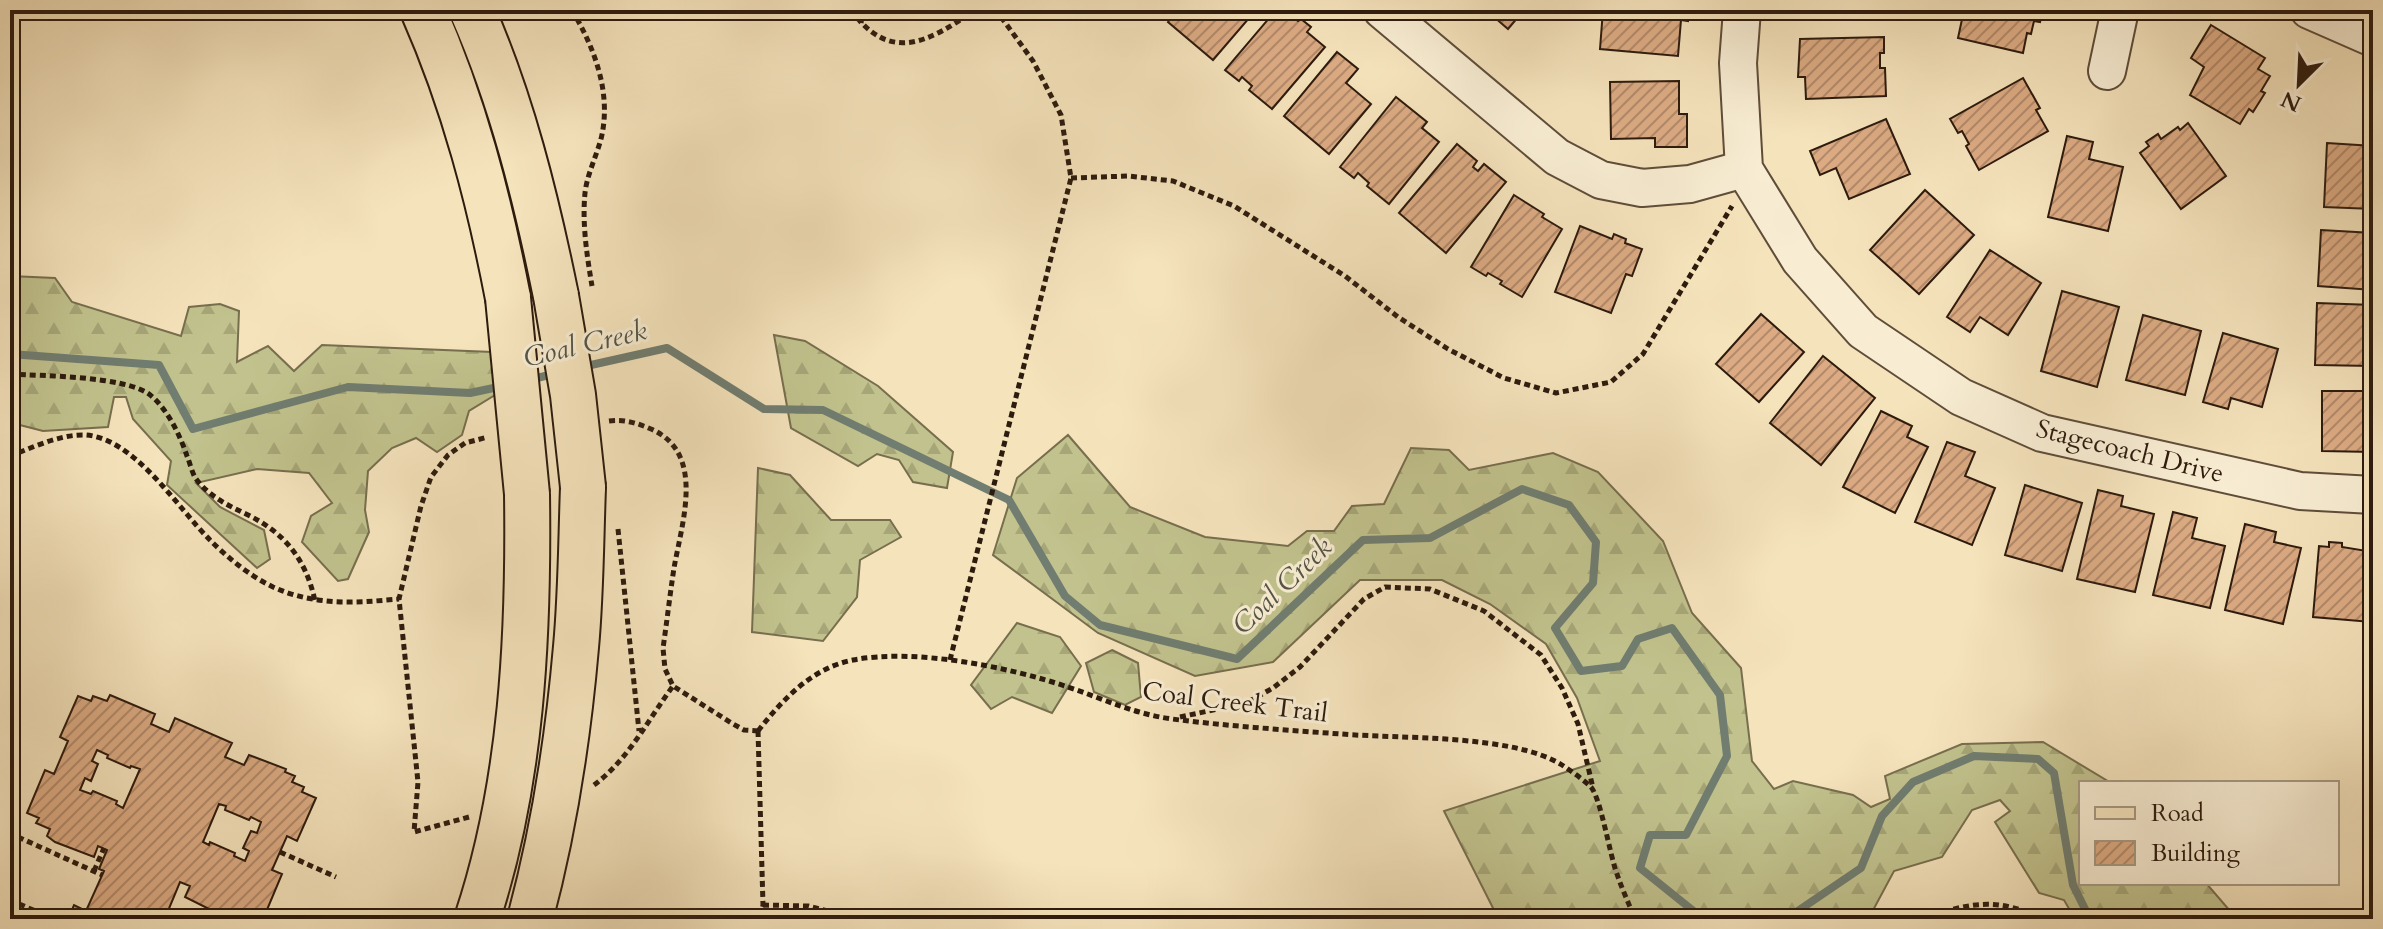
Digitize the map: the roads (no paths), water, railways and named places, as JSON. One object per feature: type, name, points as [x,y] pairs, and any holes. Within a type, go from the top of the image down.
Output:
[{"type":"main road","points":[[423,10],[467,126],[491,210],[508,298],[527,494],[528,586],[520,701],[504,805],[477,919]]},
{"type":"main road","points":[[472,10],[510,113],[537,204],[574,294],[573,395],[583,487],[577,644],[557,800],[546,861],[530,919]]},
{"type":"street","points":[[1382,10],[1557,157],[1601,180],[1642,188],[1713,179],[1744,169],[1738,63],[1742,10]]},
{"type":"street","points":[[2107,71],[2120,10]]},
{"type":"street","points":[[2309,10],[2373,38]]},
{"type":"street","name":"Stagecoach Drive","points":[[1744,169],[1800,260],[1863,331],[1961,397],[2042,433],[2300,491],[2373,495]]},
{"type":"waterway","name":"Coal Creek","points":[[582,367],[667,348],[764,409],[823,410],[1009,500],[1065,596],[1100,625],[1237,659],[1363,540],[1430,538],[1522,489],[1569,505],[1596,542],[1593,583],[1555,628],[1581,671],[1622,666],[1638,639],[1672,628],[1720,695],[1727,756],[1686,835],[1650,835],[1640,868],[1701,917],[1736,919]]},
{"type":"waterway","name":"Coal Creek","points":[[10,354],[159,365],[193,429],[348,387],[470,393],[503,386]]},
{"type":"waterway","name":"Coal Creek","points":[[528,380],[558,373]]},
{"type":"waterway","name":"Coal Creek","points":[[1786,919],[1861,868],[1882,816],[1913,782],[1974,756],[2038,759],[2054,773],[2073,885],[2090,919]]}]
